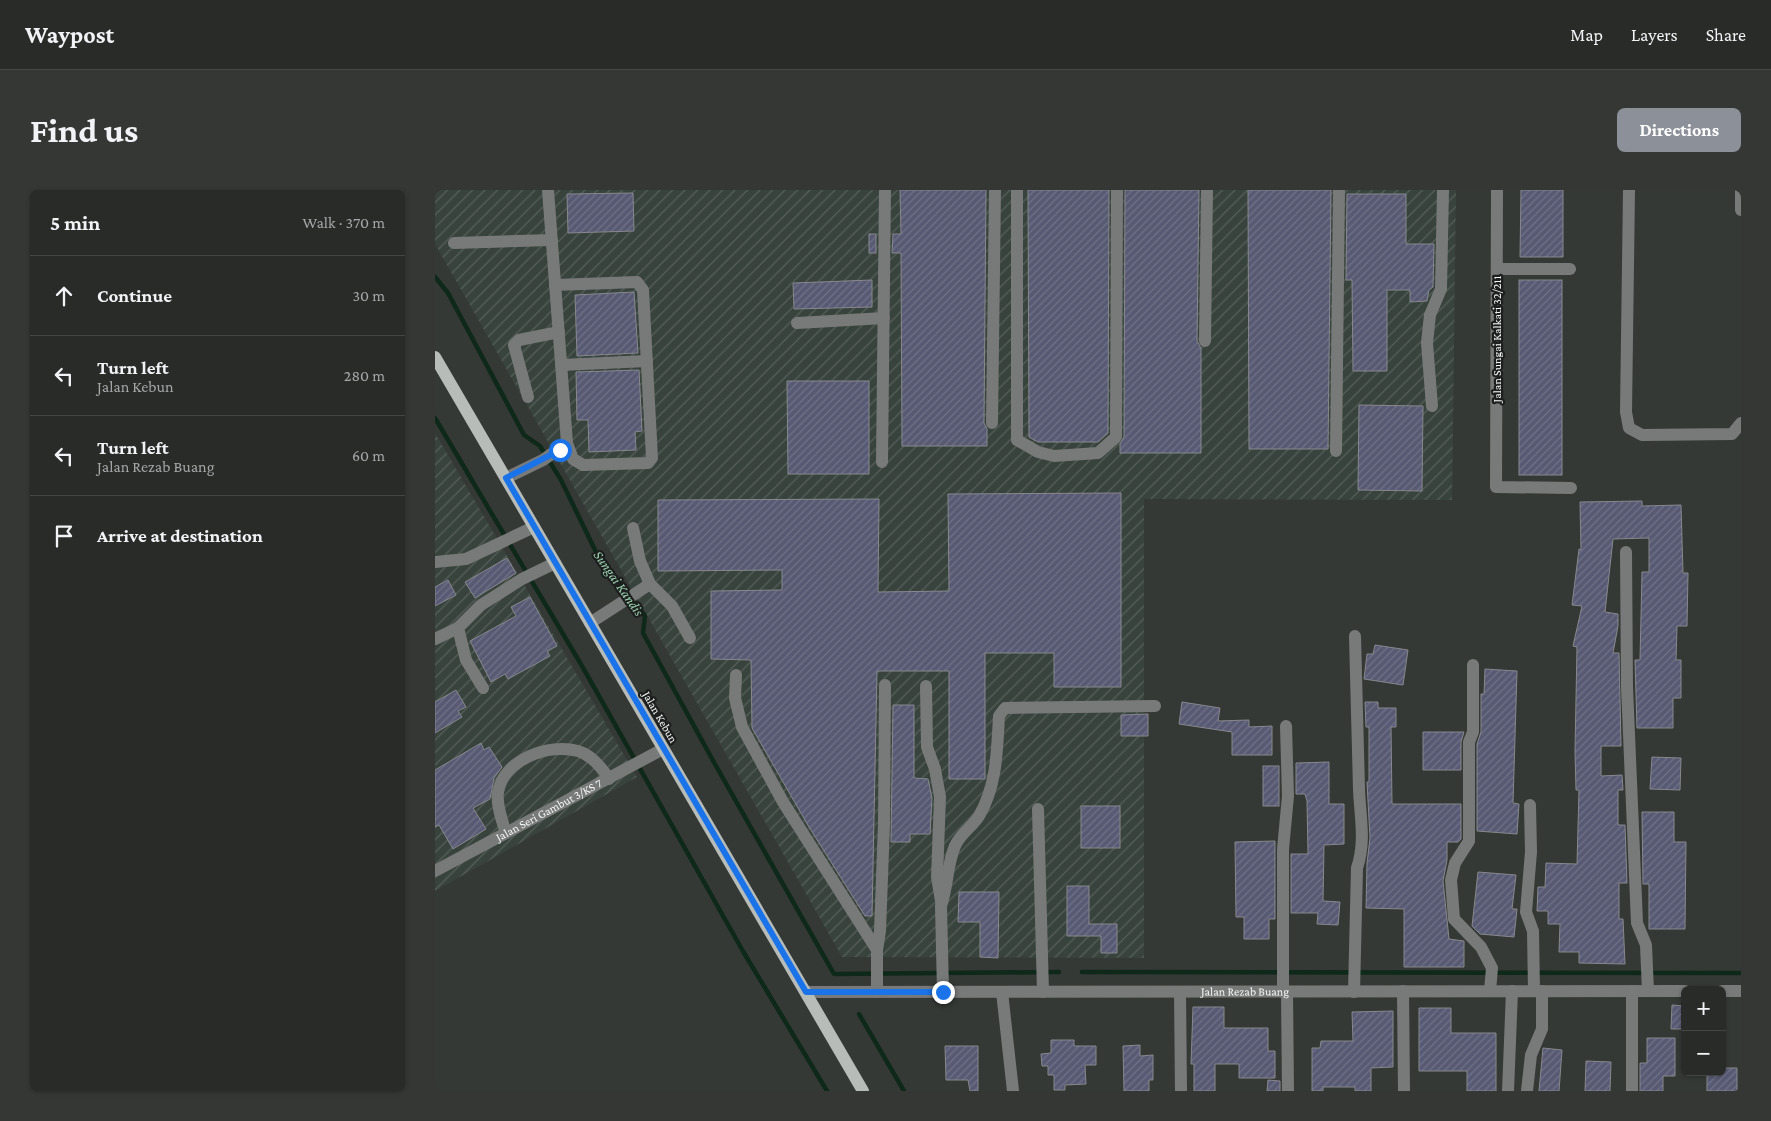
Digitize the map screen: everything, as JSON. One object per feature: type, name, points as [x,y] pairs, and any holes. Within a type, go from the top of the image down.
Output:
[{"type":"main road","name":"Jalan Kebun","points":[[435,356],[863,1091]]},
{"type":"street","points":[[548,190],[555,285],[559,332],[561,365],[562,447],[573,459],[583,465],[648,463],[652,458],[643,290],[637,282],[555,285]]},
{"type":"street","points":[[882,462],[885,190]]},
{"type":"street","points":[[992,423],[995,190]]},
{"type":"street","points":[[1017,190],[1017,440],[1038,452],[1054,456],[1098,454],[1116,437],[1117,190]]},
{"type":"street","points":[[1205,341],[1207,190]]},
{"type":"street","points":[[1336,451],[1339,190]]},
{"type":"street","points":[[1432,406],[1427,343],[1430,315],[1441,289],[1443,190]]},
{"type":"street","name":"Jalan Sungai Kalkati 32/211","points":[[1497,190],[1496,487],[1571,488]]},
{"type":"street","points":[[1629,190],[1626,412],[1629,428],[1643,435],[1732,434],[1741,423]]},
{"type":"street","points":[[1741,190],[1741,210]]},
{"type":"street","points":[[454,243],[552,240]]},
{"type":"street","points":[[1497,268],[1570,269]]},
{"type":"street","points":[[797,322],[884,318]]},
{"type":"street","points":[[528,397],[514,344],[519,340],[535,335],[559,332]]},
{"type":"street","points":[[561,365],[647,361]]},
{"type":"street","points":[[506,478],[543,460],[562,447]]},
{"type":"street","points":[[435,562],[466,559],[508,541],[534,527]]},
{"type":"street","points":[[633,528],[640,561],[651,584],[672,606],[690,638]]},
{"type":"street","points":[[1627,552],[1627,687],[1637,923],[1645,945],[1648,987]]},
{"type":"street","points":[[435,639],[458,628],[481,605],[526,576],[555,563]]},
{"type":"street","points":[[590,623],[651,584]]},
{"type":"street","points":[[458,628],[466,660],[483,688]]},
{"type":"street","points":[[1354,987],[1357,868],[1363,851],[1359,792],[1355,636]]},
{"type":"street","points":[[1473,665],[1473,732],[1469,742],[1469,841],[1455,863],[1451,880],[1454,919],[1481,947],[1492,968],[1491,988]]},
{"type":"street","points":[[737,675],[735,698],[742,727],[783,802],[877,950]]},
{"type":"street","points":[[877,986],[876,965],[880,931],[884,824],[885,685]]},
{"type":"street","points":[[926,686],[927,747],[935,769],[939,797],[937,877],[941,906],[943,992]]},
{"type":"street","points":[[941,906],[946,892],[955,846],[976,821],[994,783],[999,716],[1005,708],[1155,706]]},
{"type":"street","points":[[1286,726],[1288,796],[1283,849],[1283,967],[1288,1091]]},
{"type":"street","points":[[506,833],[501,818],[498,793],[504,776],[527,757],[553,749],[579,751],[600,766],[609,779]]},
{"type":"street","name":"Jalan Seri Gambut 3/KS 7","points":[[435,871],[663,749]]},
{"type":"street","points":[[1527,1091],[1531,1055],[1542,1029],[1534,967],[1533,931],[1526,912],[1531,852],[1530,805]]},
{"type":"street","points":[[1039,810],[1043,992]]},
{"type":"street","name":"Jalan Rezab Buang","points":[[806,992],[877,986],[943,992],[1180,992],[1354,987],[1403,991],[1491,988],[1511,991],[1537,988],[1632,991],[1648,987],[1681,991]]},
{"type":"street","points":[[1403,991],[1404,1091]]},
{"type":"street","points":[[1508,1091],[1511,991]]},
{"type":"street","points":[[1631,1091],[1632,991]]},
{"type":"street","points":[[1726,991],[1741,991]]},
{"type":"street","points":[[1002,992],[1013,1091]]},
{"type":"street","points":[[1180,992],[1181,1091]]},
{"type":"shaded area","points":[[435,190],[1456,190],[1452,500],[1144,499],[1144,958],[842,957],[435,244]]},
{"type":"shaded area","points":[[435,433],[637,777],[435,891]]},
{"type":"building","points":[[900,190],[986,190],[984,423],[987,429],[987,446],[902,446],[901,253],[892,253],[893,234],[901,234]]},
{"type":"building","points":[[1028,190],[1109,190],[1108,433],[1098,442],[1038,442],[1029,437]]},
{"type":"building","points":[[1125,190],[1199,190],[1197,341],[1201,348],[1201,453],[1120,453],[1120,444],[1124,437]]},
{"type":"building","points":[[1248,190],[1331,190],[1328,449],[1249,449]]},
{"type":"building","points":[[1521,190],[1563,190],[1563,257],[1520,257]]},
{"type":"building","points":[[633,193],[634,231],[568,233],[567,194]]},
{"type":"building","points":[[1347,194],[1406,194],[1406,244],[1434,244],[1433,287],[1429,290],[1427,301],[1410,302],[1410,290],[1387,290],[1387,371],[1353,371],[1352,280],[1346,280]]},
{"type":"building","points":[[869,234],[876,234],[876,253],[869,253]]},
{"type":"building","points":[[872,280],[872,307],[794,309],[793,283]]},
{"type":"building","points":[[1519,280],[1562,280],[1562,475],[1519,475]]},
{"type":"building","points":[[634,292],[638,353],[577,356],[575,295]]},
{"type":"building","points":[[639,370],[642,431],[635,432],[636,450],[589,452],[588,420],[577,420],[576,372]]},
{"type":"building","points":[[787,381],[869,381],[869,474],[788,474]]},
{"type":"building","points":[[1359,405],[1423,406],[1422,491],[1358,490]]},
{"type":"building","points":[[1121,493],[1121,687],[1054,687],[1054,653],[985,653],[985,779],[949,779],[949,671],[877,671],[872,916],[865,916],[809,827],[752,728],[751,660],[711,659],[711,591],[782,590],[782,570],[658,571],[658,500],[879,499],[878,592],[949,591],[948,494]]},
{"type":"building","points":[[1642,501],[1642,506],[1681,505],[1683,573],[1688,573],[1687,626],[1677,626],[1676,660],[1681,660],[1681,698],[1673,698],[1673,728],[1637,728],[1635,660],[1640,660],[1642,572],[1649,572],[1649,538],[1613,539],[1605,612],[1618,614],[1618,626],[1613,653],[1619,653],[1621,746],[1601,746],[1601,776],[1622,775],[1623,790],[1618,790],[1618,825],[1625,825],[1627,883],[1619,883],[1619,919],[1623,919],[1625,964],[1579,963],[1579,952],[1559,952],[1560,924],[1548,924],[1548,911],[1537,911],[1538,887],[1545,887],[1546,863],[1577,864],[1579,790],[1576,790],[1575,751],[1577,647],[1573,646],[1582,606],[1572,605],[1579,549],[1581,550],[1580,502]]},
{"type":"building","points":[[507,558],[516,573],[475,598],[465,582]]},
{"type":"building","points":[[448,580],[456,595],[435,606],[435,587]]},
{"type":"building","points":[[530,597],[557,646],[547,651],[550,656],[508,679],[505,674],[491,682],[470,641],[516,616],[511,607]]},
{"type":"building","points":[[1375,645],[1408,650],[1403,685],[1364,679],[1367,654],[1373,654]]},
{"type":"building","points":[[1485,669],[1517,671],[1513,803],[1519,804],[1517,834],[1477,831],[1477,744],[1481,732],[1481,694],[1484,694]]},
{"type":"building","points":[[456,690],[466,707],[458,711],[462,717],[435,733],[435,702]]},
{"type":"building","points":[[1182,702],[1220,708],[1218,721],[1249,720],[1249,727],[1272,726],[1272,755],[1232,755],[1232,732],[1179,724]]},
{"type":"building","points":[[1365,702],[1378,702],[1378,708],[1396,708],[1396,727],[1391,727],[1392,804],[1461,804],[1461,839],[1458,842],[1447,842],[1447,860],[1443,881],[1449,939],[1464,941],[1464,967],[1404,967],[1404,909],[1366,908],[1367,863],[1370,838],[1367,782],[1369,782],[1369,727],[1366,727]]},
{"type":"building","points":[[893,705],[914,705],[914,778],[928,779],[932,798],[930,834],[910,834],[910,842],[891,842]]},
{"type":"building","points":[[1148,714],[1148,736],[1121,736],[1121,715]]},
{"type":"building","points":[[1423,732],[1464,732],[1461,742],[1461,770],[1423,770]]},
{"type":"building","points":[[481,743],[484,750],[489,747],[502,767],[494,778],[490,799],[473,808],[486,829],[453,849],[439,825],[435,827],[435,770]]},
{"type":"building","points":[[1652,757],[1681,758],[1680,790],[1650,789]]},
{"type":"building","points":[[1329,762],[1329,804],[1344,804],[1344,844],[1324,845],[1323,901],[1340,902],[1338,925],[1317,924],[1318,913],[1291,913],[1291,854],[1308,854],[1307,801],[1305,794],[1296,794],[1296,763]]},
{"type":"building","points":[[1263,766],[1279,766],[1279,806],[1263,806]]},
{"type":"building","points":[[1081,806],[1120,806],[1120,848],[1081,848]]},
{"type":"building","points":[[1642,812],[1674,812],[1674,842],[1686,842],[1685,929],[1649,929],[1649,884],[1643,884]]},
{"type":"building","points":[[1275,841],[1275,919],[1269,919],[1269,939],[1244,939],[1244,917],[1236,917],[1235,842]]},
{"type":"building","points":[[1478,872],[1516,875],[1512,909],[1517,909],[1514,937],[1480,934],[1472,926]]},
{"type":"building","points":[[1067,886],[1089,886],[1089,924],[1117,924],[1117,953],[1101,953],[1101,936],[1067,936]]},
{"type":"building","points":[[959,892],[999,892],[998,958],[980,957],[980,922],[958,922]]},
{"type":"building","points":[[1672,1005],[1681,1006],[1681,1029],[1671,1029]]},
{"type":"building","points":[[1193,1007],[1224,1007],[1224,1028],[1268,1028],[1268,1051],[1275,1051],[1275,1078],[1239,1078],[1239,1064],[1215,1064],[1215,1091],[1194,1091],[1194,1064],[1191,1064]]},
{"type":"building","points":[[1419,1008],[1451,1008],[1451,1033],[1496,1033],[1496,1091],[1467,1091],[1467,1071],[1419,1071]]},
{"type":"building","points":[[1393,1011],[1393,1067],[1371,1068],[1371,1091],[1355,1091],[1355,1087],[1323,1087],[1323,1091],[1312,1091],[1312,1048],[1320,1048],[1321,1041],[1353,1041],[1352,1012]]},
{"type":"building","points":[[1647,1038],[1675,1038],[1675,1076],[1663,1076],[1663,1091],[1640,1091],[1640,1063],[1647,1063]]},
{"type":"building","points":[[1051,1040],[1074,1040],[1074,1046],[1096,1046],[1096,1065],[1085,1065],[1086,1084],[1065,1085],[1065,1090],[1054,1090],[1054,1075],[1048,1075],[1048,1066],[1042,1066],[1041,1054],[1051,1053]]},
{"type":"building","points":[[1140,1045],[1140,1056],[1153,1055],[1153,1080],[1149,1080],[1149,1091],[1124,1091],[1123,1046]]},
{"type":"building","points":[[945,1046],[978,1046],[978,1091],[970,1091],[968,1080],[946,1080]]},
{"type":"building","points":[[1543,1048],[1562,1050],[1559,1091],[1539,1091]]},
{"type":"building","points":[[1586,1061],[1611,1062],[1610,1091],[1585,1091]]},
{"type":"building","points":[[1726,1068],[1737,1068],[1737,1091],[1707,1091],[1707,1076],[1726,1076]]},
{"type":"building","points":[[1268,1080],[1280,1081],[1280,1091],[1267,1091]]},
{"type":"waterway","name":"Sungai Kandis","points":[[435,277],[448,293],[524,435],[540,446],[561,480],[597,554],[645,616],[643,633],[834,974],[1059,972]]},
{"type":"waterway","points":[[435,418],[582,666],[744,953],[827,1091]]},
{"type":"waterway","points":[[1082,972],[1741,973]]},
{"type":"waterway","name":"Sungai Kandis","points":[[859,1014],[904,1091]]},
{"type":"route","points":[[560,450],[506,478],[806,992],[943,992]]}]
